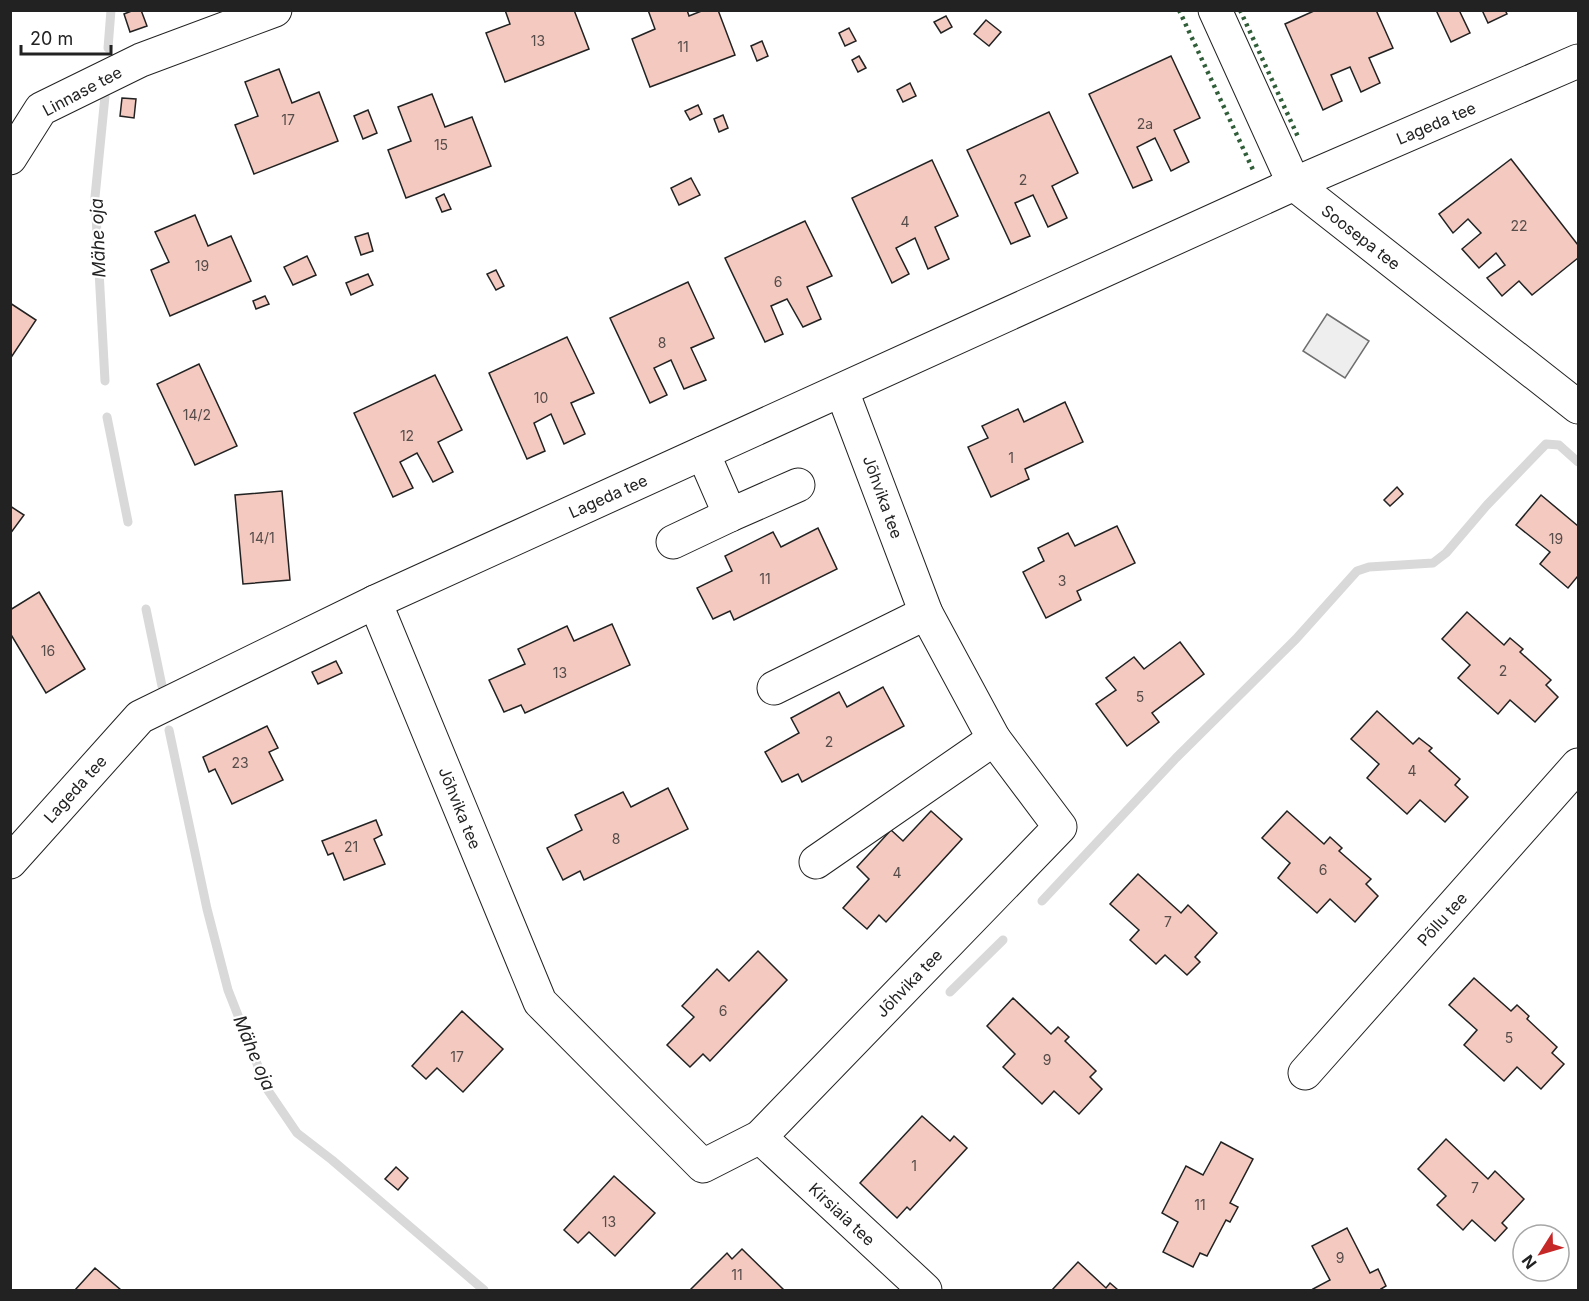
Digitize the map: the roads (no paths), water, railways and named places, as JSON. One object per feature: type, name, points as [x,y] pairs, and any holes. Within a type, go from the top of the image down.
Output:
[{"type":"street","name":"Linnase tee","points":[[10,158],[41,109],[141,60],[275,10]]},
{"type":"street","name":"Soosepa tee","points":[[1215,10],[1294,184],[1578,407]]},
{"type":"street","name":"Lageda tee","points":[[1294,184],[1578,61]]},
{"type":"street","points":[[842,391],[1294,184]]},
{"type":"street","name":"Lageda tee","points":[[10,862],[140,717],[375,602],[842,391]]},
{"type":"street","name":"Jõhvika tee","points":[[375,602],[540,1002],[703,1166],[760,1137],[1060,827],[994,739],[926,613],[842,391]]},
{"type":"street","points":[[703,453],[730,516]]},
{"type":"street","points":[[673,542],[798,485]]},
{"type":"street","points":[[774,688],[926,613]]},
{"type":"street","points":[[816,862],[994,739]]},
{"type":"street","name":"Põllu tee","points":[[1305,1073],[1578,765]]},
{"type":"street","name":"Kirsiaia tee","points":[[760,1137],[925,1290]]},
{"type":"waterway","name":"Mähe oja","points":[[108,48],[111,10]]},
{"type":"waterway","name":"Mähe oja","points":[[105,96],[95,197],[105,381]]},
{"type":"waterway","name":"Mähe oja","points":[[107,417],[128,522]]},
{"type":"waterway","points":[[1042,901],[1176,758],[1296,639],[1357,571],[1369,567],[1433,563],[1446,553],[1487,505],[1546,444],[1559,445],[1578,462]]},
{"type":"waterway","name":"Mähe oja","points":[[146,609],[162,686]]},
{"type":"waterway","name":"Mähe oja","points":[[169,730],[207,909],[228,990],[267,1089],[297,1133],[332,1160],[484,1290]]},
{"type":"waterway","points":[[950,992],[1003,940]]}]
